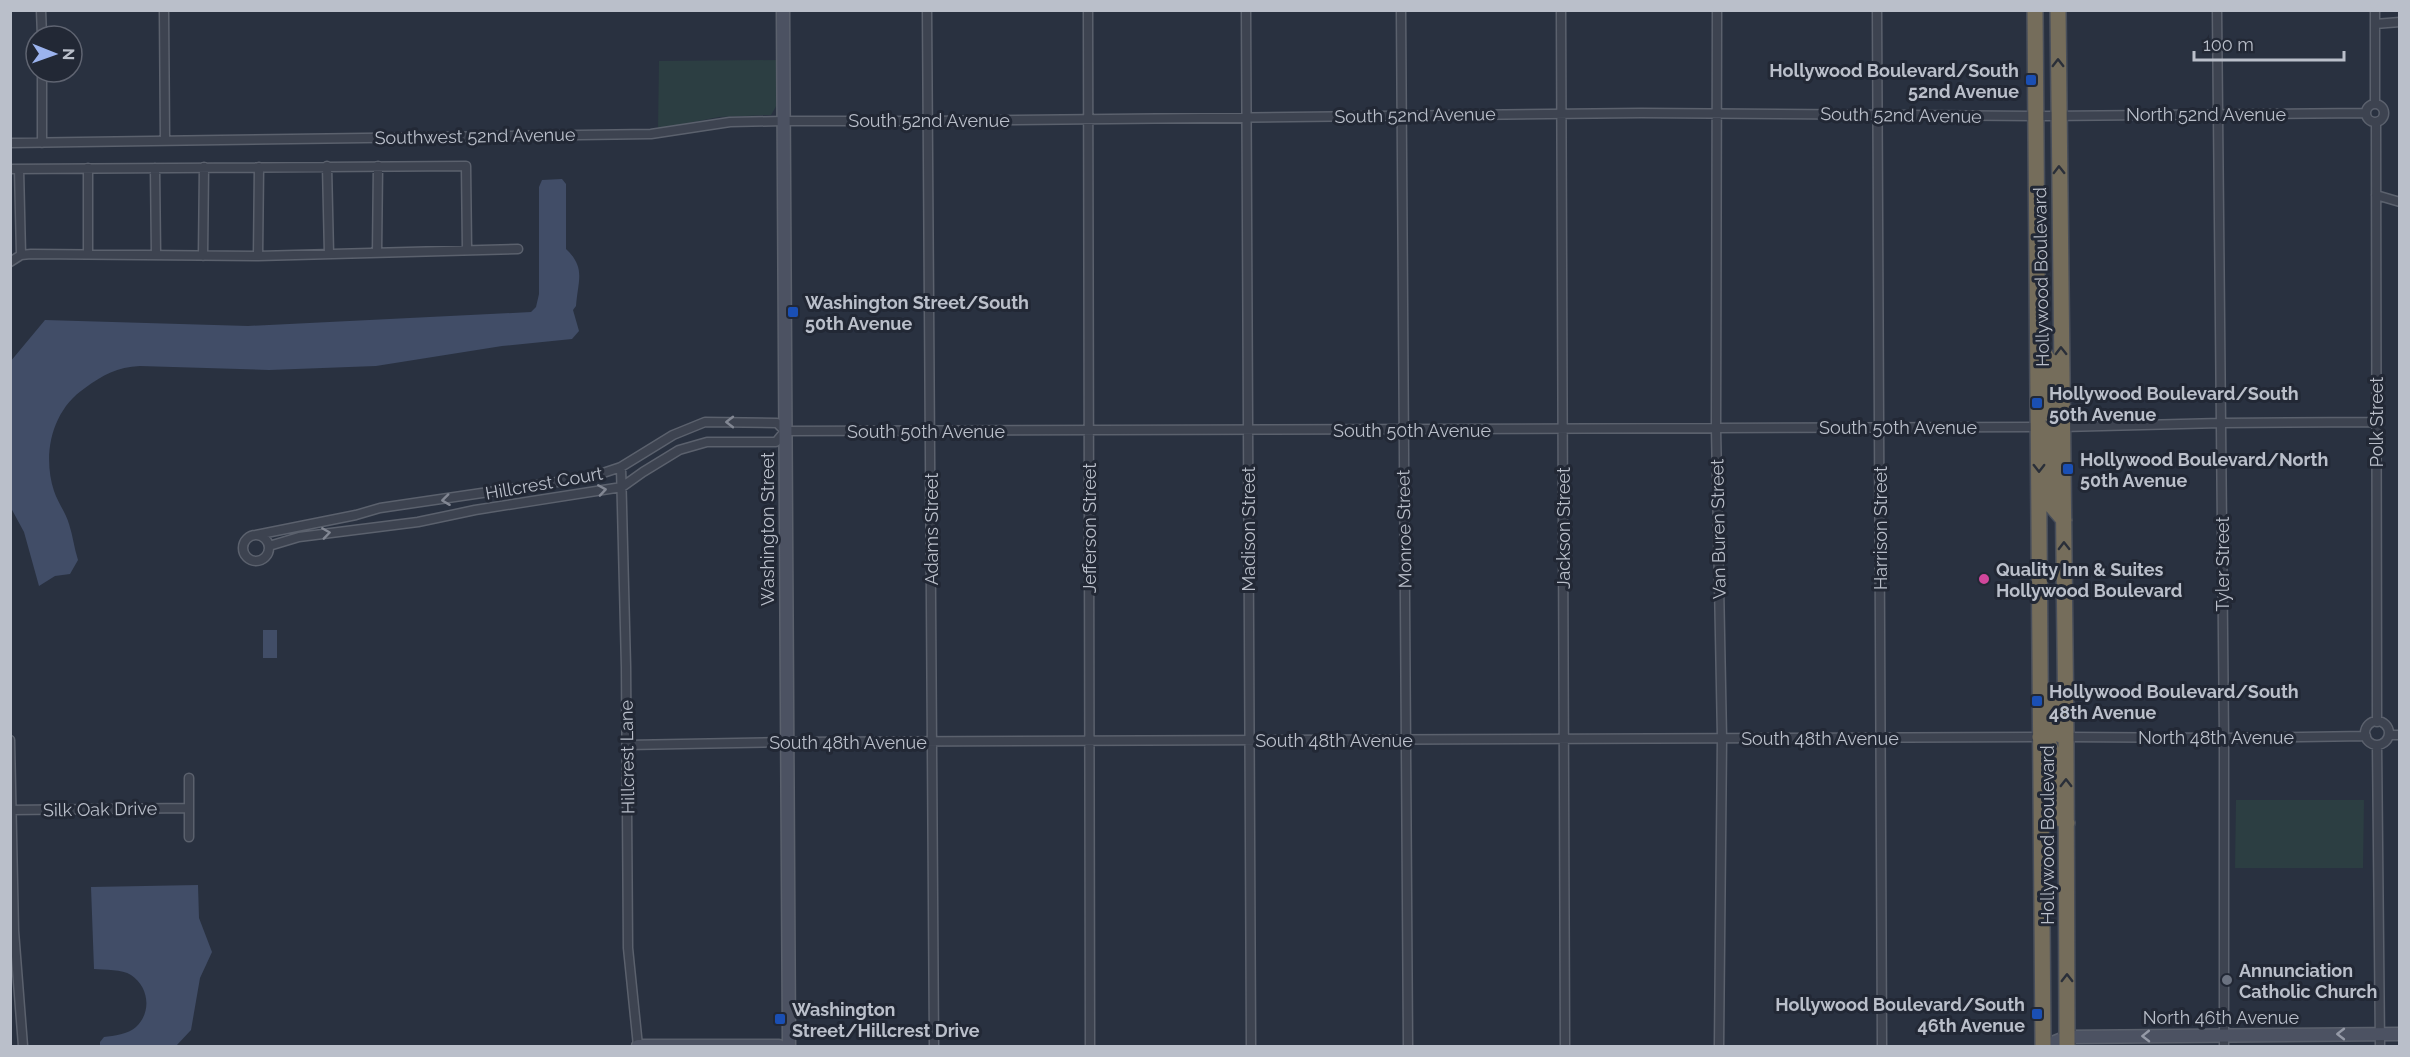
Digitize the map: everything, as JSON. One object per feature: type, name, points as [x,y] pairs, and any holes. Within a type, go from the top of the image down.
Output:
[{"type":"highway","name":"Hollywood Boulevard","points":[[2035,10],[2047,116],[2062,427],[2067,1042]]},
{"type":"highway","name":"Hollywood Boulevard","points":[[2044,1047],[2038,346],[2047,116],[2058,10]]},
{"type":"highway","points":[[2038,346],[2049,360],[2052,418],[2056,425],[2062,427]]},
{"type":"highway","points":[[2038,427],[2050,434],[2052,506],[2064,520]]},
{"type":"highway","points":[[2040,640],[2049,652],[2052,724],[2058,734],[2066,737]]},
{"type":"highway","points":[[2040,737],[2047,739],[2054,756],[2054,814],[2067,823]]},
{"type":"street","points":[[10,143],[165,140],[164,10]]},
{"type":"street","name":"Washington Street","points":[[783,10],[789,1047]]},
{"type":"street","name":"Adams Street","points":[[927,10],[934,1047]]},
{"type":"street","name":"Jefferson Street","points":[[1088,10],[1090,1047]]},
{"type":"street","name":"Madison Street","points":[[1246,10],[1251,1047]]},
{"type":"street","name":"Monroe Street","points":[[1401,10],[1408,1047]]},
{"type":"street","name":"Jackson Street","points":[[1561,10],[1565,1047]]},
{"type":"street","name":"Van Buren Street","points":[[1717,10],[1716,428],[1722,738],[1719,1047]]},
{"type":"street","name":"Harrison Street","points":[[1877,10],[1882,1047]]},
{"type":"street","name":"Tyler Street","points":[[2217,10],[2224,738],[2224,1041]]},
{"type":"street","name":"Polk Street","points":[[2375,10],[2375,103],[2384,111],[2383,117],[2376,122],[2377,722]]},
{"type":"street","points":[[2375,24],[2400,22]]},
{"type":"street","points":[[42,84],[42,143]]},
{"type":"street","points":[[2375,103],[2368,106],[2365,112],[2369,120],[2376,122]]},
{"type":"street","name":"North 52nd Avenue","points":[[2047,116],[2217,112],[2365,112]]},
{"type":"street","name":"South 52nd Avenue","points":[[783,121],[1562,114],[2047,116]]},
{"type":"street","name":"Southwest 52nd Avenue","points":[[165,140],[651,134],[730,122],[783,121]]},
{"type":"street","points":[[327,166],[329,254]]},
{"type":"street","points":[[377,253],[378,166]]},
{"type":"street","points":[[21,255],[15,169],[88,168],[466,166],[467,250]]},
{"type":"street","points":[[203,255],[204,167]]},
{"type":"street","points":[[258,256],[259,167]]},
{"type":"street","points":[[88,168],[88,254]]},
{"type":"street","points":[[155,168],[156,255]]},
{"type":"street","points":[[2376,195],[2400,202]]},
{"type":"street","points":[[10,262],[21,255],[258,256],[518,249]]},
{"type":"street","name":"Hillcrest Court","points":[[256,535],[380,508],[591,477],[621,467],[673,435],[705,422],[777,423],[785,432],[776,442],[707,442],[679,450],[643,471],[622,487],[475,510],[418,522],[298,537],[269,546]]},
{"type":"street","points":[[2062,427],[2376,422]]},
{"type":"street","name":"South 50th Avenue","points":[[785,432],[2038,427]]},
{"type":"street","name":"Hillcrest Lane","points":[[621,467],[627,745],[628,948],[638,1046]]},
{"type":"street","points":[[256,535],[266,539],[269,546],[268,555],[262,560],[254,561],[246,556],[244,544],[249,537],[256,535]]},
{"type":"street","points":[[2377,722],[2387,727],[2389,735],[2386,741],[2377,745],[2370,742],[2366,736],[2368,726],[2377,722]]},
{"type":"street","points":[[2389,735],[2400,735]]},
{"type":"street","name":"North 48th Avenue","points":[[2066,737],[2366,736]]},
{"type":"street","name":"South 48th Avenue","points":[[627,745],[1090,740],[2040,737]]},
{"type":"street","points":[[10,740],[12,931],[23,1047]]},
{"type":"street","points":[[2377,745],[2380,1040]]},
{"type":"street","points":[[189,778],[189,837]]},
{"type":"street","name":"Silk Oak Drive","points":[[11,810],[189,808]]},
{"type":"street","name":"North 46th Avenue","points":[[2044,1047],[2067,1042],[2380,1040],[2400,1034]]},
{"type":"street","points":[[638,1046],[779,1047]]},
{"type":"shaded area","points":[[778,60],[778,103],[771,115],[719,117],[658,129],[659,61]]},
{"type":"shaded area","points":[[2236,800],[2364,800],[2363,868],[2235,868]]},
{"type":"water","points":[[562,179],[566,184],[566,249],[576,262],[579,275],[576,306],[573,310],[579,331],[572,339],[502,346],[376,366],[269,370],[140,366],[111,372],[74,397],[65,408],[53,434],[49,462],[51,477],[56,495],[68,520],[78,560],[70,574],[55,576],[39,586],[24,532],[11,508],[10,362],[45,320],[248,326],[531,312],[536,307],[539,294],[539,187],[542,180]]},
{"type":"water","points":[[263,630],[277,630],[277,658],[263,658]]},
{"type":"water","points":[[198,885],[199,918],[212,952],[200,978],[191,1030],[176,1046],[100,1046],[104,1037],[125,1033],[136,1027],[144,1014],[146,1000],[142,986],[131,975],[118,971],[94,969],[91,887]]},
{"type":"place","name":"Hollywood Boulevard/South 52nd Avenue","points":[[2031,80]]},
{"type":"place","name":"Washington Street/South 50th Avenue","points":[[793,312]]},
{"type":"place","name":"Hollywood Boulevard/South 50th Avenue","points":[[2037,403]]},
{"type":"place","name":"Hollywood Boulevard/North 50th Avenue","points":[[2068,469]]},
{"type":"place","name":"Quality Inn & Suites Hollywood Boulevard","points":[[1984,579]]},
{"type":"place","name":"Hollywood Boulevard/South 48th Avenue","points":[[2037,701]]},
{"type":"place","name":"Annunciation Catholic Church","points":[[2227,980]]},
{"type":"place","name":"Hollywood Boulevard/South 46th Avenue","points":[[2037,1014]]},
{"type":"place","name":"Washington Street/Hillcrest Drive","points":[[780,1019]]}]
